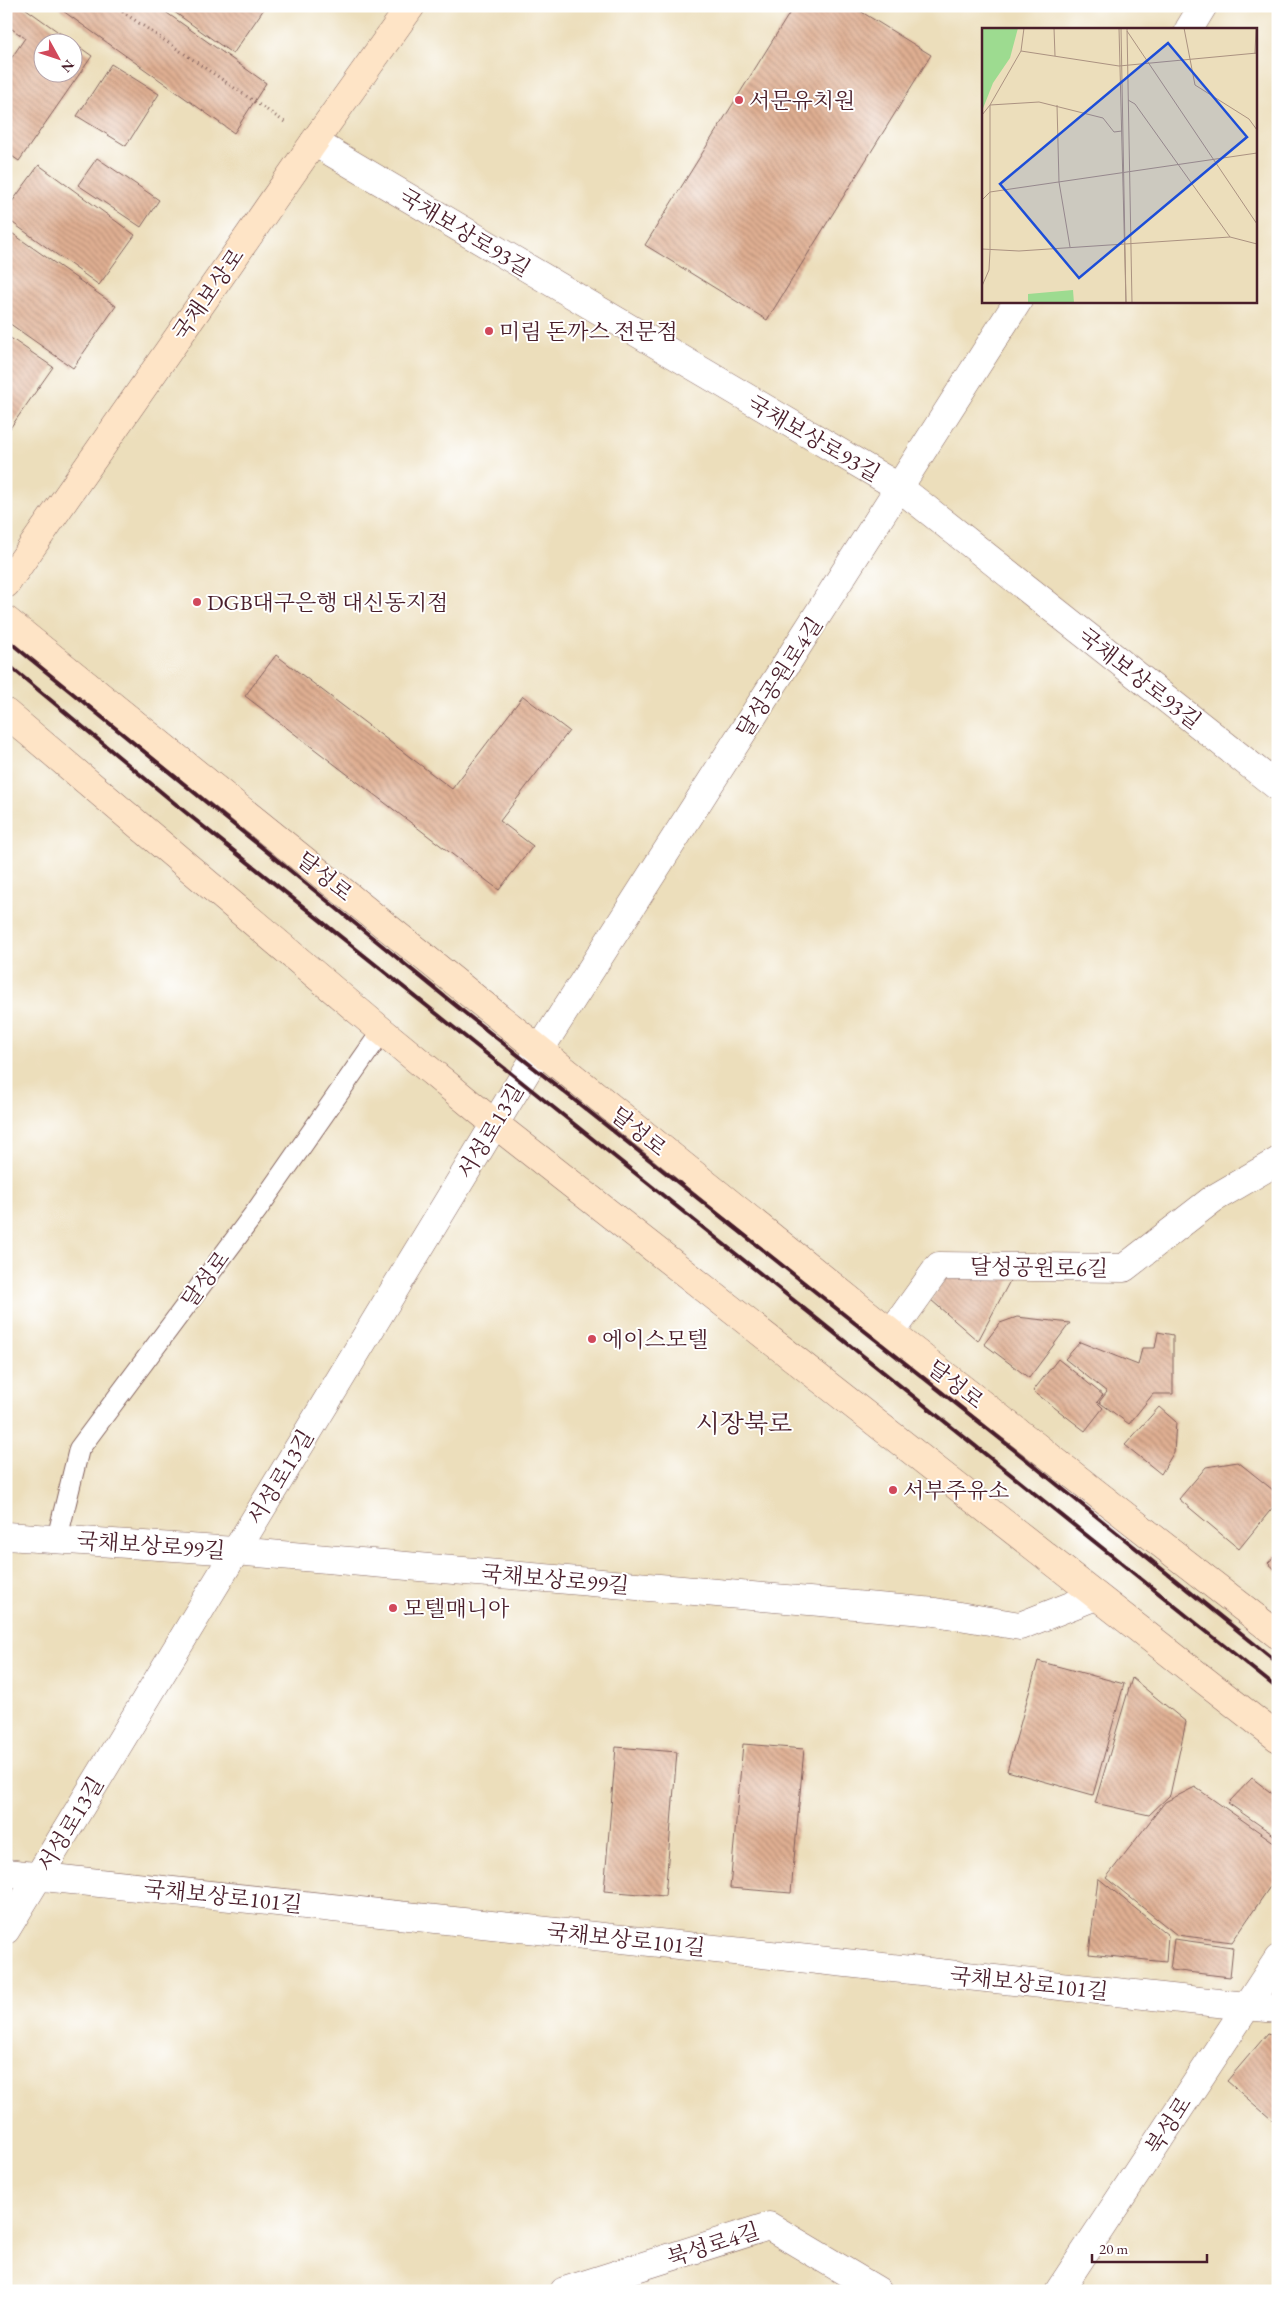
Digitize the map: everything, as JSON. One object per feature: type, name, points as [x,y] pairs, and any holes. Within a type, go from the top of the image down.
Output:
[{"type":"main road","name":"국채보상로","points":[[6,584],[411,6]]},
{"type":"main road","name":"달성로","points":[[6,620],[891,1333],[1278,1636]]},
{"type":"main road","points":[[6,714],[495,1124],[1278,1738]]},
{"type":"street","points":[[1190,28],[1204,6]]},
{"type":"street","name":"국채보상로93길","points":[[314,142],[900,488],[1278,787]]},
{"type":"street","name":"달성공원로4길","points":[[539,1051],[1017,302]]},
{"type":"street","name":"서성로13길","points":[[6,1930],[539,1051]]},
{"type":"street","name":"달성공원로6길","points":[[891,1333],[939,1266],[1124,1268],[1213,1199],[1278,1160]]},
{"type":"street","name":"국채보상로99길","points":[[6,1536],[235,1551],[934,1612],[1020,1626],[1096,1596]]},
{"type":"street","name":"국채보상로101길","points":[[6,1873],[1246,2006]]},
{"type":"street","name":"북성로","points":[[1058,2291],[1278,1959]]},
{"type":"street","points":[[1246,2006],[1278,2009]]},
{"type":"street","name":"북성로4길","points":[[564,2291],[769,2226],[878,2291]]},
{"type":"lane","name":"달성로","points":[[57,1539],[79,1449],[257,1210],[382,1031]]},
{"type":"path","points":[[114,6],[314,142]]},
{"type":"building","points":[[9,6],[22,6],[58,32],[32,32],[32,82],[74,82],[19,161],[6,152],[6,66],[25,38],[6,25],[6,10]]},
{"type":"building","points":[[56,6],[157,6],[266,83],[234,133]]},
{"type":"building","points":[[166,6],[266,6],[233,54]]},
{"type":"building","points":[[794,6],[852,6],[931,55],[767,320],[645,245]]},
{"type":"building","points":[[82,49],[92,56],[82,70]]},
{"type":"building","points":[[111,64],[159,94],[126,146],[77,116]]},
{"type":"building","points":[[97,158],[159,200],[141,227],[78,185]]},
{"type":"building","points":[[39,165],[135,235],[99,285],[6,218],[6,210]]},
{"type":"building","points":[[6,229],[116,306],[73,368],[6,321]]},
{"type":"building","points":[[6,335],[53,367],[6,434]]},
{"type":"building","points":[[276,655],[452,789],[523,696],[569,731],[500,821],[533,846],[499,890],[245,696]]},
{"type":"building","points":[[1012,1277],[978,1341],[931,1300],[945,1278]]},
{"type":"building","points":[[1017,1317],[1070,1323],[1029,1378],[984,1344],[1000,1323]]},
{"type":"building","points":[[1158,1332],[1173,1335],[1173,1394],[1153,1394],[1129,1424],[1099,1402],[1107,1392],[1065,1359],[1080,1342],[1138,1365],[1142,1348],[1155,1348]]},
{"type":"building","points":[[1058,1359],[1103,1395],[1097,1402],[1103,1408],[1085,1431],[1033,1391]]},
{"type":"building","points":[[1159,1407],[1176,1422],[1174,1452],[1161,1474],[1125,1445]]},
{"type":"building","points":[[1238,1462],[1278,1494],[1278,1501],[1239,1549],[1179,1499],[1206,1467]]},
{"type":"building","points":[[1278,1552],[1278,1572],[1268,1563]]},
{"type":"building","points":[[1038,1661],[1124,1684],[1093,1795],[1007,1771]]},
{"type":"building","points":[[1132,1678],[1186,1722],[1170,1795],[1149,1815],[1095,1803]]},
{"type":"building","points":[[743,1744],[804,1749],[791,1893],[730,1888]]},
{"type":"building","points":[[616,1747],[677,1752],[665,1896],[604,1891]]},
{"type":"building","points":[[1252,1778],[1278,1798],[1278,1838],[1228,1803]]},
{"type":"building","points":[[1195,1787],[1278,1845],[1278,1875],[1232,1942],[1177,1935],[1106,1878],[1165,1802]]},
{"type":"building","points":[[1098,1878],[1168,1935],[1166,1962],[1089,1954]]},
{"type":"building","points":[[1174,1939],[1233,1947],[1230,1977],[1170,1970]]},
{"type":"building","points":[[1268,2033],[1278,2036],[1278,2125],[1227,2081]]},
{"type":"railway","points":[[6,639],[455,1005],[1023,1457],[1278,1663]]},
{"type":"railway","points":[[6,663],[184,811],[1278,1689]]},
{"type":"place","name":"서문유치원","points":[[739,100]]},
{"type":"place","name":"미림 돈까스 전문점","points":[[489,331]]},
{"type":"place","name":"DGB대구은행 대신동지점","points":[[197,602]]},
{"type":"place","name":"에이스모텔","points":[[592,1339]]},
{"type":"place","name":"서부주유소","points":[[893,1490]]},
{"type":"place","name":"모텔매니아","points":[[393,1608]]},
{"type":"district","name":"시장북로","points":[[744,1423]]}]
